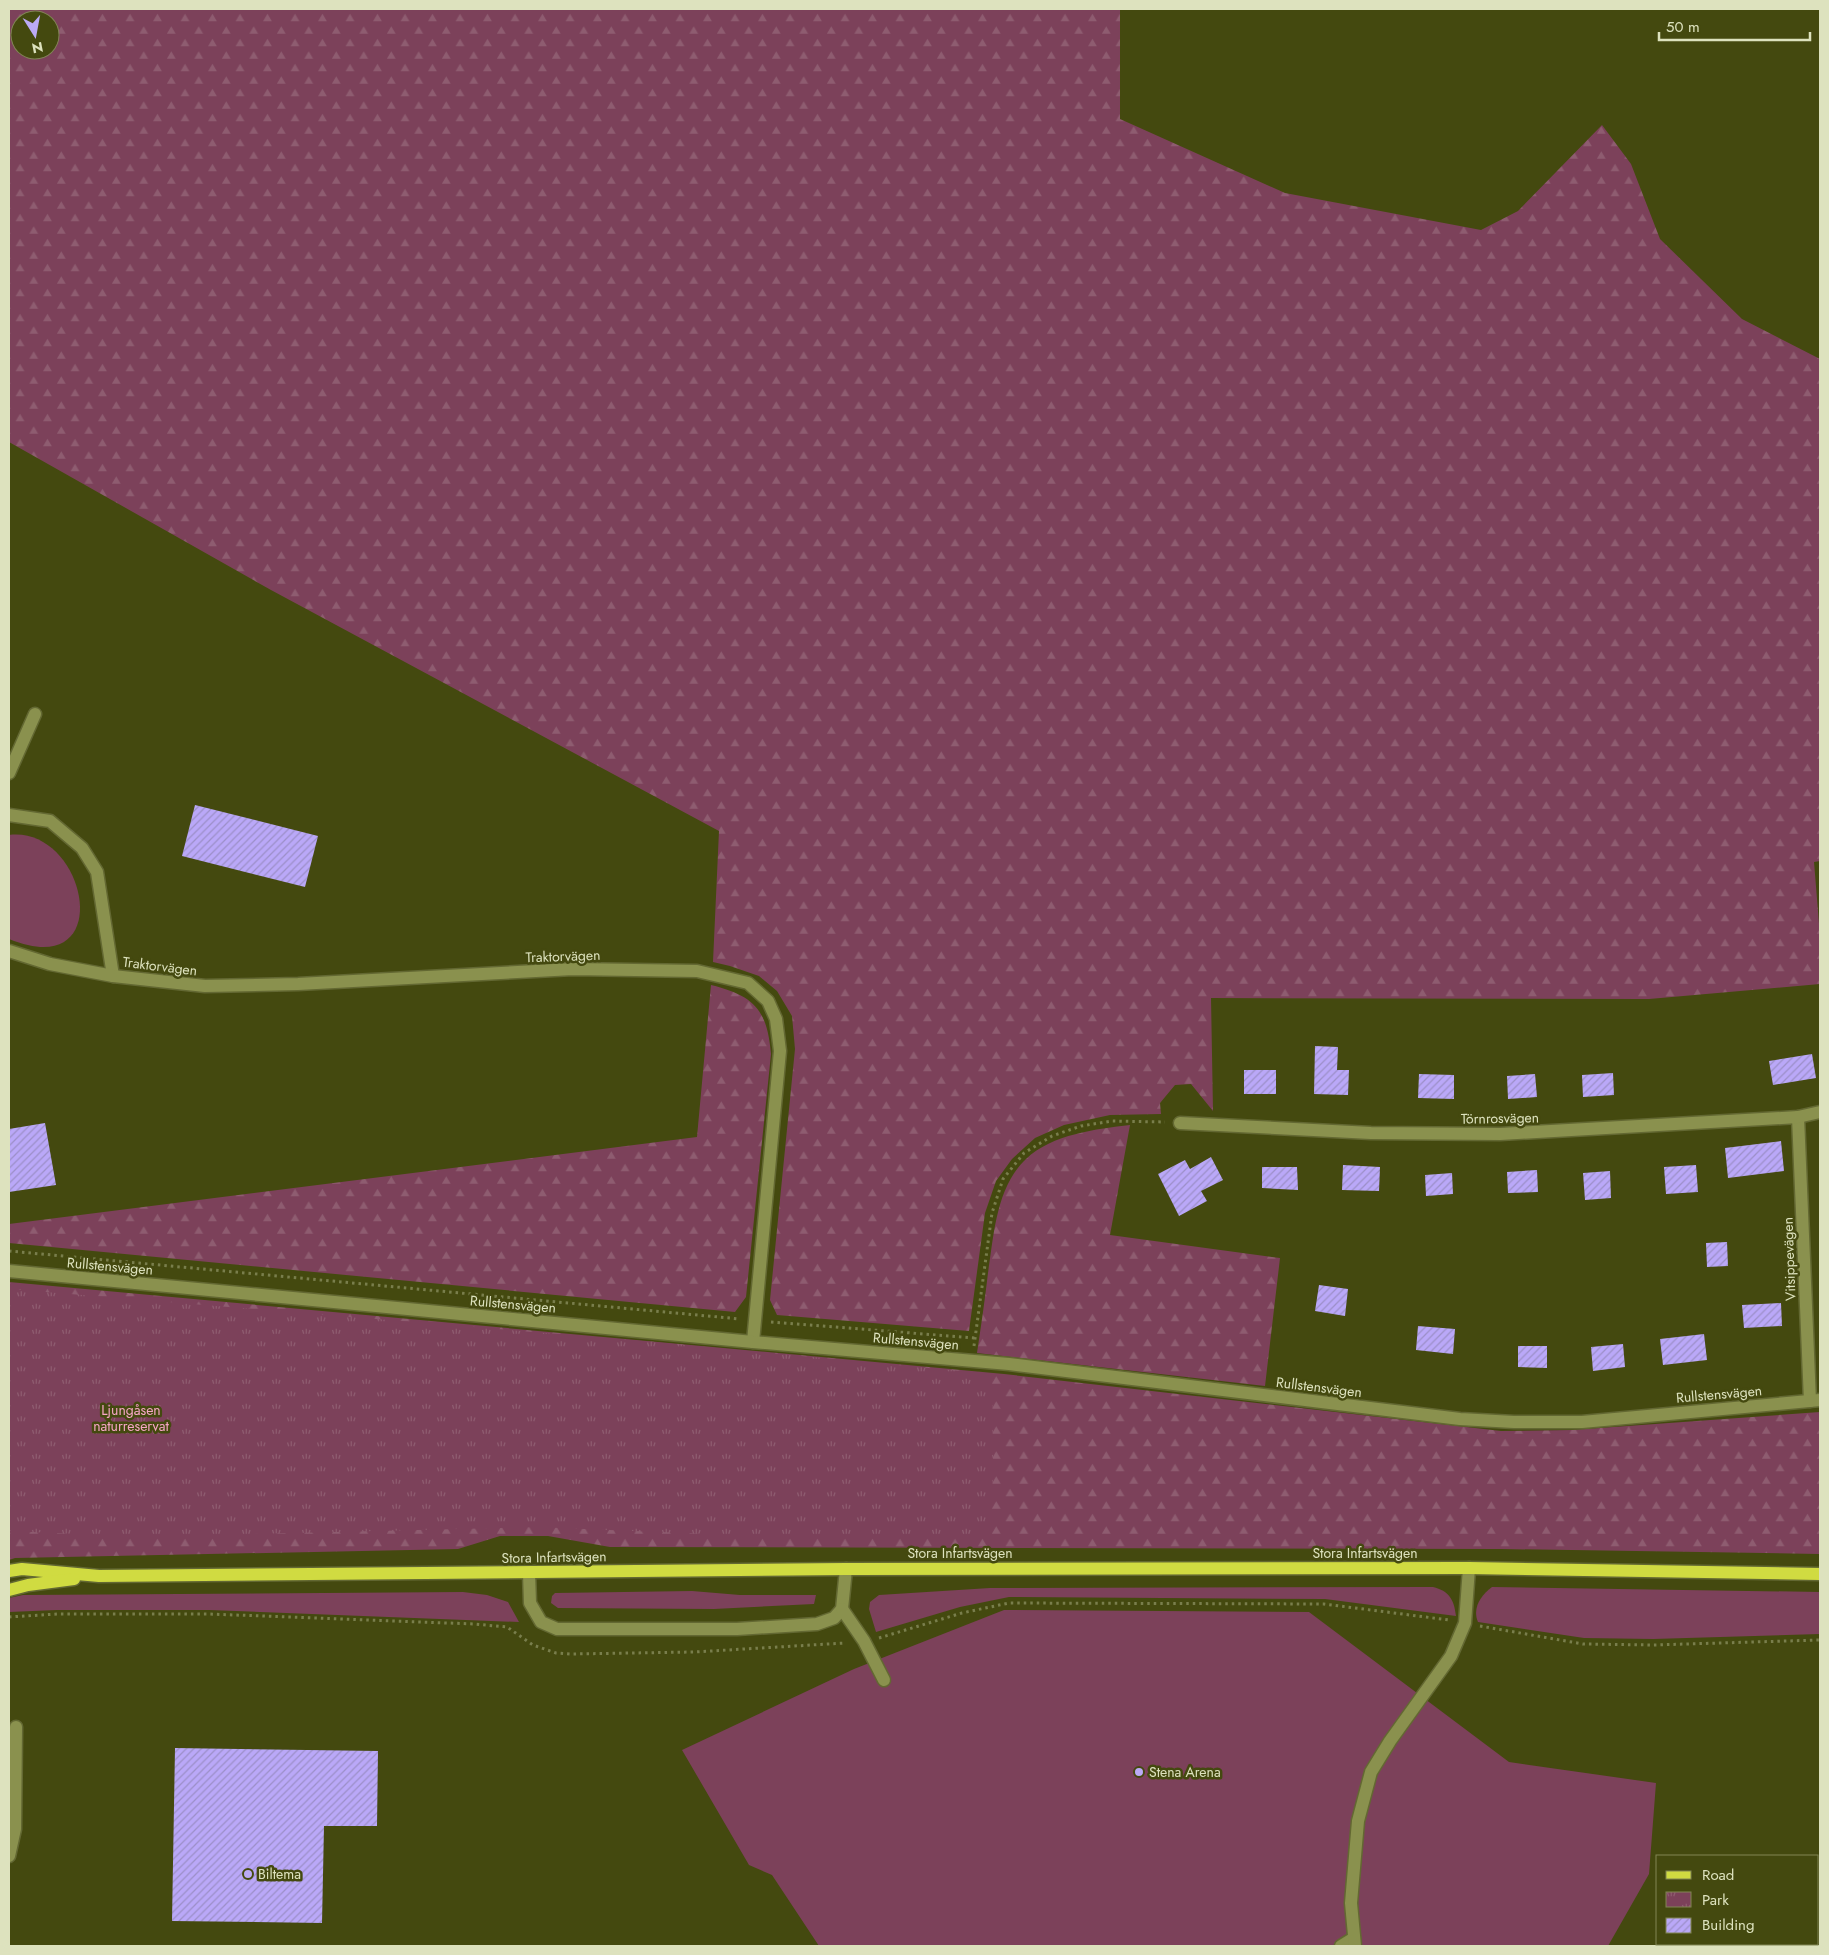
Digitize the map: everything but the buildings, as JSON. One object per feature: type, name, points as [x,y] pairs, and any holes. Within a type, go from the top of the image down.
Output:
[{"type":"main road","name":"Stora Infartsvägen","points":[[9,1571],[22,1569],[99,1576],[846,1569],[1469,1568],[1820,1574]]},
{"type":"main road","name":"Stora Infartsvägen","points":[[9,1590],[28,1585],[99,1576]]},
{"type":"street","points":[[9,773],[35,714]]},
{"type":"street","points":[[9,815],[50,821],[82,848],[97,872],[113,976]]},
{"type":"street","name":"Traktorvägen","points":[[9,951],[50,964],[113,976],[205,986],[298,984],[573,969],[697,970],[748,983],[768,1001],[776,1019],[780,1051],[753,1342]]},
{"type":"street","name":"Törnrosvägen","points":[[1180,1123],[1371,1133],[1500,1134],[1798,1117],[1820,1112]]},
{"type":"street","name":"Vitsippevägen","points":[[1798,1117],[1815,1400]]},
{"type":"street","name":"Rullstensvägen","points":[[9,1272],[972,1361],[1460,1419],[1514,1422],[1582,1422],[1815,1400]]},
{"type":"street","points":[[1340,1946],[1355,1942],[1351,1903],[1358,1821],[1371,1772],[1390,1741],[1452,1656],[1465,1623],[1469,1568]]},
{"type":"street","points":[[529,1572],[530,1603],[541,1622],[557,1629],[737,1629],[817,1624],[834,1618],[842,1609],[846,1569]]},
{"type":"street","points":[[842,1609],[864,1642],[884,1680]]},
{"type":"street","points":[[9,1856],[15,1829],[16,1727]]},
{"type":"path","points":[[972,1361],[992,1213],[1003,1179],[1024,1153],[1052,1136],[1081,1126],[1112,1121],[1152,1120],[1180,1123]]},
{"type":"path","points":[[9,1251],[755,1320],[975,1338]]},
{"type":"path","points":[[9,1617],[57,1614],[209,1614],[474,1624],[507,1627],[534,1645],[556,1653],[570,1654],[792,1648],[864,1642],[962,1613],[1009,1603],[1324,1604],[1465,1623],[1584,1644],[1653,1645],[1820,1640]]},
{"type":"green space","points":[[9,9],[1120,9],[1120,119],[1285,193],[1481,230],[1518,211],[1602,125],[1631,164],[1660,239],[1742,319],[1820,359],[1820,861],[1814,862],[1820,936],[1820,984],[1649,999],[1211,998],[1213,1111],[1191,1084],[1175,1085],[1160,1103],[1161,1114],[1110,1115],[1064,1125],[1035,1138],[1012,1159],[996,1181],[985,1213],[969,1331],[777,1315],[770,1300],[795,1049],[792,1016],[777,991],[759,976],[713,962],[719,831],[271,590],[9,442]]},
{"type":"green space","points":[[9,835],[36,838],[57,853],[72,875],[80,900],[78,923],[66,940],[44,947],[9,939]]},
{"type":"green space","points":[[711,985],[738,994],[756,1007],[762,1015],[766,1026],[771,1054],[746,1297],[735,1312],[9,1243],[9,1224],[697,1137]]},
{"type":"green space","points":[[1130,1125],[1110,1235],[1280,1258],[1265,1386],[977,1353],[998,1212],[1008,1183],[1016,1170],[1037,1151],[1062,1138],[1103,1128]]},
{"type":"green space","points":[[9,1282],[1004,1374],[1501,1431],[1572,1430],[1820,1412],[1820,1554],[1502,1549],[610,1547],[548,1536],[500,1536],[458,1549],[15,1558],[9,1560]]},
{"type":"green space","name":"Ljungåsen naturreservat","points":[[9,1289],[643,1341],[992,1374],[993,1465],[991,1538],[731,1535],[536,1527],[140,1537],[9,1531]]},
{"type":"green space","points":[[1433,1587],[1447,1593],[1454,1605],[1456,1616],[1325,1599],[1009,1597],[960,1607],[876,1632],[869,1609],[870,1602],[879,1595],[990,1588]]},
{"type":"green space","points":[[1492,1587],[1820,1592],[1820,1634],[1653,1639],[1584,1638],[1478,1622],[1476,1612],[1479,1602]]},
{"type":"green space","points":[[692,1591],[740,1595],[816,1595],[814,1604],[714,1609],[558,1608],[551,1603],[552,1596],[555,1593]]},
{"type":"green space","points":[[463,1592],[487,1595],[508,1602],[519,1622],[209,1610],[57,1610],[9,1612],[9,1598],[23,1595]]},
{"type":"green space","name":"Stena Arena","points":[[1004,1610],[1309,1612],[1509,1762],[1656,1783],[1649,1874],[1608,1946],[819,1946],[772,1875],[749,1865],[682,1750],[854,1669]]},
{"type":"place","name":"Stena Arena","points":[[1139,1772]]},
{"type":"place","name":"Biltema","points":[[248,1874]]}]
